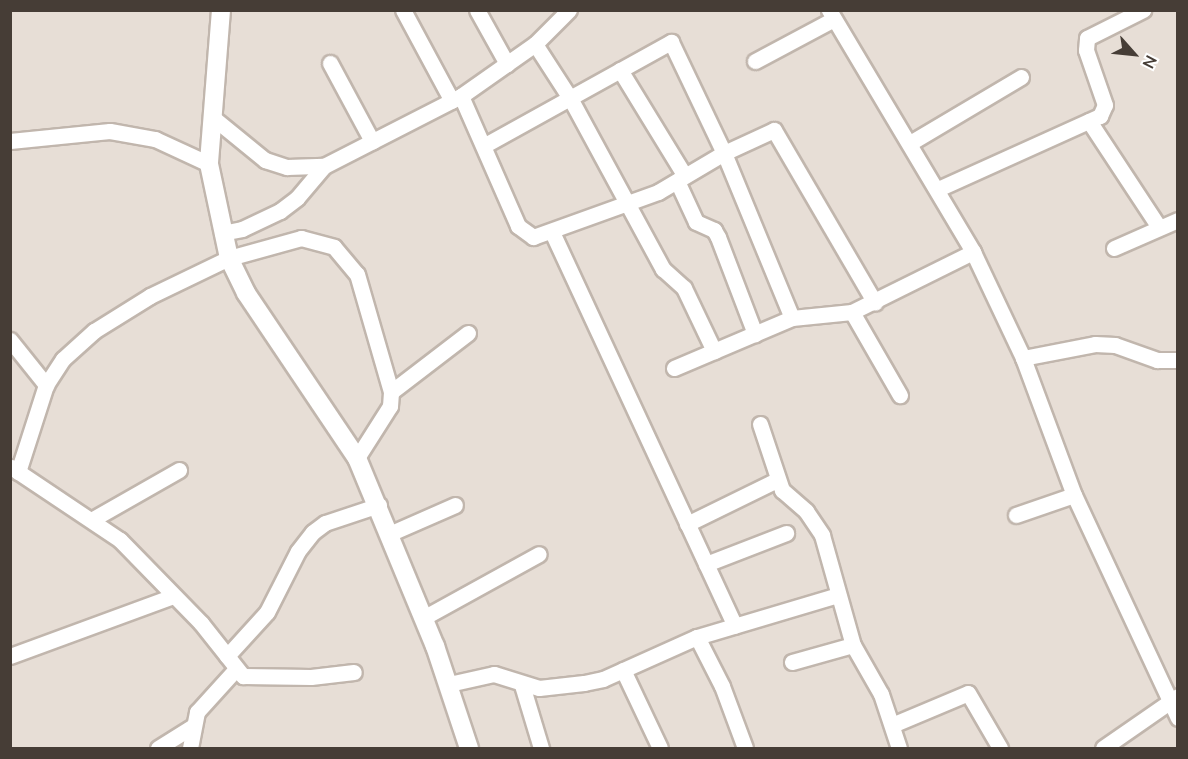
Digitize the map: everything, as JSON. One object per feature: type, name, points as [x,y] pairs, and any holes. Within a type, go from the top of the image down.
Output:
[{"type":"street","points":[[221,10],[209,164],[229,258],[257,310],[357,458],[379,505],[449,684],[469,748]]},
{"type":"street","points":[[403,10],[485,145],[518,226],[533,237],[631,204],[767,132],[780,134],[875,303]]},
{"type":"street","points":[[477,10],[507,64]]},
{"type":"street","points":[[222,233],[242,229],[280,211],[304,191],[324,166],[456,98],[535,44],[569,10]]},
{"type":"street","points":[[938,189],[1100,116],[1105,105],[1086,50],[1087,38],[1143,10]]},
{"type":"street","points":[[755,61],[831,15],[938,189],[973,252],[1023,358],[1074,495],[1173,699],[1178,718]]},
{"type":"street","points":[[485,145],[671,42],[798,317]]},
{"type":"street","points":[[535,44],[570,98],[631,204],[663,269],[684,288],[714,351]]},
{"type":"street","points":[[330,63],[372,141]]},
{"type":"street","points":[[620,70],[681,178],[696,222],[714,230],[718,237],[755,334]]},
{"type":"street","points":[[910,143],[1021,77]]},
{"type":"street","points":[[211,116],[266,159],[287,167],[324,166]]},
{"type":"street","points":[[1089,121],[1159,227]]},
{"type":"street","points":[[10,141],[110,131],[155,139],[209,164]]},
{"type":"street","points":[[1114,248],[1178,220]]},
{"type":"street","points":[[552,232],[735,626]]},
{"type":"street","points":[[354,672],[251,678],[232,663],[120,540],[93,519],[14,469],[46,385],[63,359],[94,331],[150,296],[229,258],[301,237],[334,247],[357,274],[391,392],[390,406],[357,458]]},
{"type":"street","points":[[674,368],[798,317],[852,312],[875,303],[973,252]]},
{"type":"street","points":[[852,312],[900,395]]},
{"type":"street","points":[[391,392],[468,333]]},
{"type":"street","points":[[10,339],[46,385]]},
{"type":"street","points":[[1023,358],[1095,344],[1114,345],[1157,360],[1178,360]]},
{"type":"street","points":[[760,424],[782,490],[815,521],[853,645],[882,694],[899,748]]},
{"type":"street","points":[[93,519],[178,470]]},
{"type":"street","points":[[687,524],[777,480]]},
{"type":"street","points":[[1016,515],[1074,495]]},
{"type":"street","points":[[190,748],[192,727],[197,712],[267,612],[298,551],[313,532],[325,523],[379,505]]},
{"type":"street","points":[[389,534],[455,505]]},
{"type":"street","points":[[706,564],[786,533]]},
{"type":"street","points":[[423,618],[539,554]]},
{"type":"street","points":[[449,684],[494,674],[522,685],[538,688],[584,683],[623,670],[696,637],[838,595]]},
{"type":"street","points":[[10,656],[173,596]]},
{"type":"street","points":[[696,637],[722,686],[745,748]]},
{"type":"street","points":[[792,662],[853,645]]},
{"type":"street","points":[[623,670],[660,748]]},
{"type":"street","points":[[522,685],[542,748]]},
{"type":"street","points":[[892,725],[968,693],[1000,748]]},
{"type":"street","points":[[1103,748],[1173,699]]},
{"type":"street","points":[[158,748],[192,727]]},
{"type":"shaded area","points":[[11,11],[1177,11],[1177,748],[11,748]]}]
